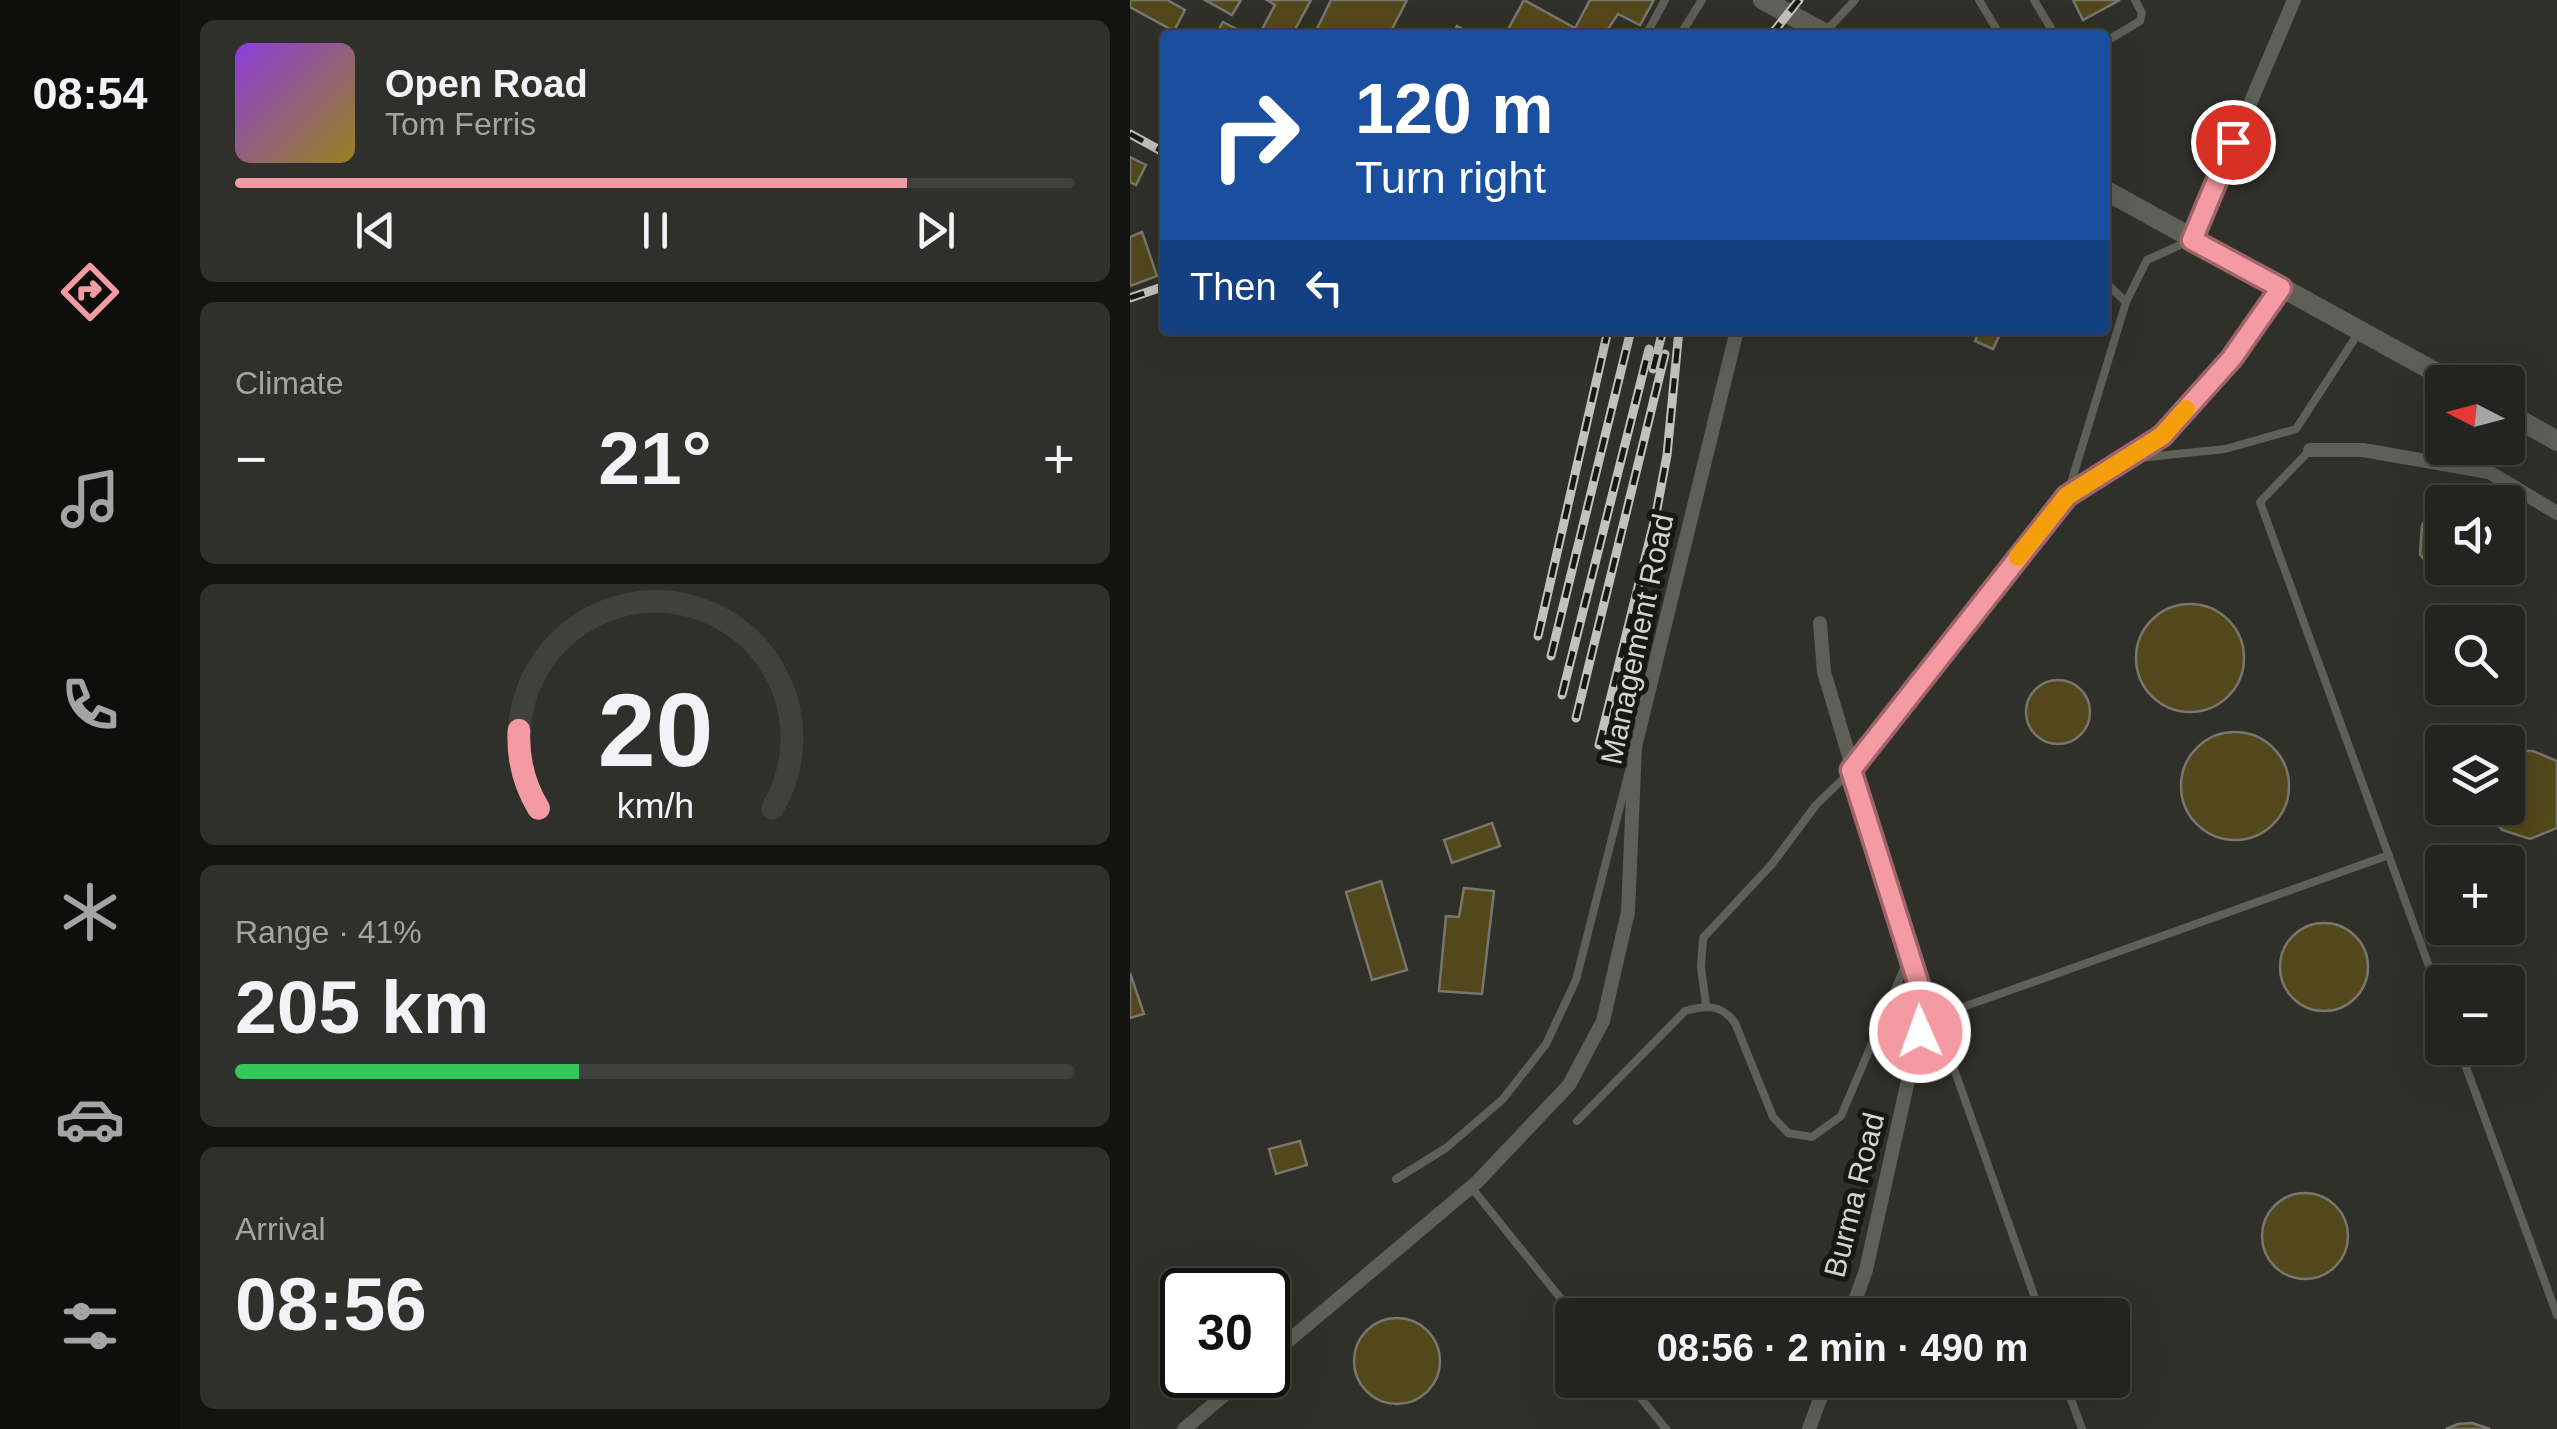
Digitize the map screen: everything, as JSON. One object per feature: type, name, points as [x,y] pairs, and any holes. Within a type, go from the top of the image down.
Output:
[{"type":"street","points":[[1764,0],[1818,30]]},
{"type":"street","points":[[2192,240],[2294,0]]},
{"type":"street","points":[[2110,192],[2425,366]]},
{"type":"street","name":"Management Road","points":[[1290,1339],[1470,1187],[1570,1086],[1602,1021],[1628,912],[1635,748],[1736,335]]},
{"type":"street","points":[[2525,423],[2557,441]]},
{"type":"street","points":[[2310,450],[2363,450],[2489,472],[2557,513]]},
{"type":"street","name":"Burma Road","points":[[1820,624],[1824,672],[1924,1008],[1866,1270],[1856,1298]]},
{"type":"street","points":[[1184,1429],[1221,1398]]},
{"type":"street","points":[[1809,1429],[1820,1398]]},
{"type":"lane","points":[[1649,30],[1665,0]]},
{"type":"lane","points":[[1683,30],[1702,0]]},
{"type":"lane","points":[[1829,30],[1855,0]]},
{"type":"lane","points":[[1979,0],[1997,30]]},
{"type":"lane","points":[[2034,0],[2052,30]]},
{"type":"lane","points":[[2110,39],[2140,21],[2142,13],[2135,0]]},
{"type":"lane","points":[[2067,496],[2126,302],[2147,260],[2192,240]]},
{"type":"lane","points":[[2110,287],[2126,302]]},
{"type":"lane","points":[[1706,1005],[1701,967],[1703,938],[1851,770],[2067,496],[2162,436],[2232,358],[2281,288]]},
{"type":"lane","points":[[2124,460],[2225,449],[2296,429],[2360,330]]},
{"type":"lane","points":[[2310,450],[2260,502],[2429,965]]},
{"type":"lane","points":[[1396,1179],[1446,1148],[1502,1099],[1546,1044],[1576,980],[1635,748]]},
{"type":"lane","points":[[2035,1298],[1947,1049],[1946,1032],[1953,1017],[1963,1007],[2389,855]]},
{"type":"lane","points":[[1577,1121],[1685,1011],[1706,1005],[1729,1014],[1735,1023],[1773,1117],[1788,1133],[1812,1137],[1842,1116],[1909,955]]},
{"type":"lane","points":[[2465,1065],[2557,1315]]},
{"type":"lane","points":[[1470,1187],[1560,1298]]},
{"type":"lane","points":[[1641,1398],[1666,1429]]},
{"type":"lane","points":[[2071,1398],[2082,1429]]},
{"type":"building","points":[[1130,0],[1167,0],[1185,10],[1172,30],[1130,7]]},
{"type":"building","points":[[1205,0],[1241,0],[1232,15]]},
{"type":"building","points":[[1267,0],[1311,0],[1295,30],[1262,30],[1275,5]]},
{"type":"building","points":[[1331,0],[1407,0],[1392,30],[1316,30]]},
{"type":"building","points":[[1524,0],[1575,28],[1590,0],[1654,0],[1640,25],[1618,14],[1607,30],[1508,30]]},
{"type":"building","points":[[2073,0],[2120,0],[2083,20]]},
{"type":"building","points":[[1223,22],[1238,30],[1219,30]]},
{"type":"building","points":[[1130,157],[1146,165],[1136,185],[1130,182]]},
{"type":"building","points":[[1142,232],[1157,276],[1130,286],[1130,237]]},
{"type":"building","points":[[1978,335],[2000,335],[1993,349],[1975,341]]},
{"type":"building","points":[[2425,520],[2425,561],[2420,554]]},
{"type":"building","points":[[2190,604],[2211,608],[2228,620],[2240,637],[2244,658],[2240,679],[2228,696],[2211,708],[2190,712],[2169,708],[2152,696],[2140,679],[2136,658],[2140,637],[2152,620],[2169,608]]},
{"type":"building","points":[[2058,680],[2081,689],[2090,712],[2081,735],[2058,744],[2035,735],[2026,712],[2035,689]]},
{"type":"building","points":[[2235,732],[2256,736],[2273,748],[2285,765],[2289,786],[2285,807],[2273,824],[2256,836],[2235,840],[2214,836],[2197,824],[2185,807],[2181,786],[2185,765],[2197,748],[2214,736]]},
{"type":"building","points":[[2525,751],[2557,761],[2557,828],[2530,839],[2502,830],[2498,825],[2525,825]]},
{"type":"building","points":[[1492,823],[1500,846],[1452,863],[1444,840]]},
{"type":"building","points":[[1381,881],[1407,970],[1372,980],[1346,892]]},
{"type":"building","points":[[1464,888],[1494,891],[1482,994],[1439,991],[1446,916],[1459,917]]},
{"type":"building","points":[[2324,923],[2355,936],[2368,967],[2355,998],[2324,1011],[2293,998],[2280,967],[2293,936]]},
{"type":"building","points":[[1130,973],[1144,1014],[1130,1018]]},
{"type":"building","points":[[1300,1141],[1307,1165],[1276,1174],[1269,1149]]},
{"type":"building","points":[[2305,1193],[2335,1206],[2348,1236],[2335,1266],[2305,1279],[2275,1266],[2262,1236],[2275,1206]]},
{"type":"building","points":[[1397,1318],[1414,1321],[1428,1330],[1437,1344],[1437,1378],[1428,1392],[1414,1401],[1397,1404],[1380,1401],[1366,1392],[1357,1378],[1354,1361],[1357,1344],[1366,1330],[1380,1321]]},
{"type":"building","points":[[2472,1423],[2490,1429],[2446,1429],[2458,1424]]},
{"type":"railway","points":[[1775,30],[1799,0]]},
{"type":"railway","points":[[1130,134],[1160,150]]},
{"type":"railway","points":[[1130,298],[1160,288]]},
{"type":"railway","points":[[1538,636],[1607,335]]},
{"type":"railway","points":[[1551,656],[1630,335]]},
{"type":"railway","points":[[1653,369],[1662,335]]},
{"type":"railway","points":[[1599,745],[1656,514],[1667,455],[1679,335]]},
{"type":"railway","points":[[1562,695],[1649,349]]},
{"type":"railway","points":[[1576,718],[1665,354]]},
{"type":"slow traffic","points":[[2018,557],[2067,496],[2162,436],[2186,409]]},
{"type":"route","points":[[1920,1032],[1924,1008],[1918,982],[1851,770],[2067,496],[2162,436],[2232,358],[2281,288],[2192,240],[2233,142]]}]
